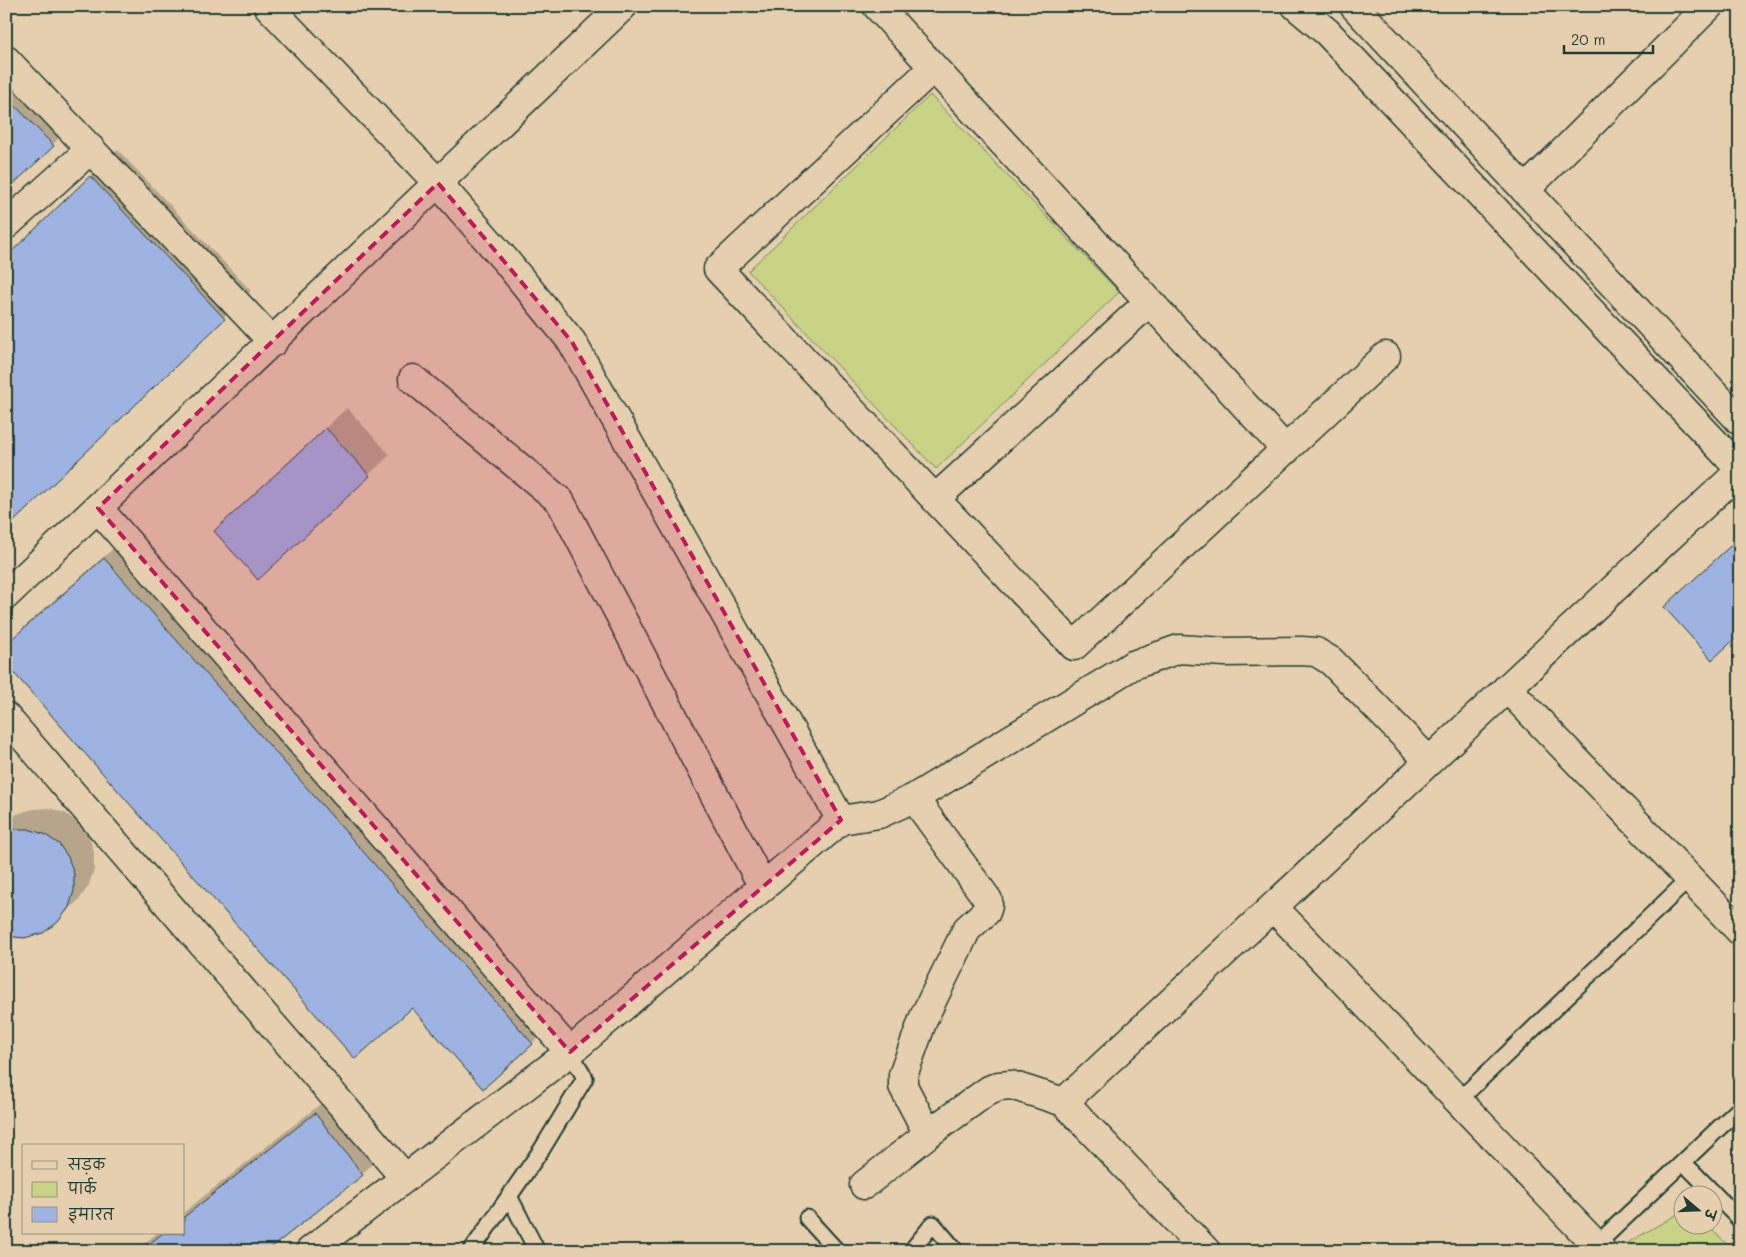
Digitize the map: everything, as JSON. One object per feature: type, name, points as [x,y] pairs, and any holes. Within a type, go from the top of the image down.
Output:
[{"type":"street","points":[[268,6],[438,183],[506,260],[572,342],[841,820]]},
{"type":"street","points":[[6,595],[623,6]]},
{"type":"street","points":[[876,6],[1286,450]]},
{"type":"street","points":[[1064,1102],[1740,470],[1327,32],[1296,6]]},
{"type":"street","points":[[1320,6],[1327,32]]},
{"type":"street","points":[[1525,190],[1709,6]]},
{"type":"street","points":[[1354,7],[1740,421]]},
{"type":"street","points":[[6,60],[272,342]]},
{"type":"street","points":[[933,68],[718,269],[1074,646],[1386,356]]},
{"type":"street","points":[[6,225],[91,149]]},
{"type":"street","points":[[935,500],[1149,302]]},
{"type":"street","points":[[412,379],[560,501],[763,887]]},
{"type":"street","points":[[98,508],[570,1052]]},
{"type":"street","points":[[310,1251],[570,1052],[841,820],[879,814],[914,798],[1133,665],[1179,650],[1316,652],[1330,661],[1429,761]]},
{"type":"street","points":[[1507,688],[1740,931]]},
{"type":"street","points":[[6,717],[405,1178]]},
{"type":"street","points":[[914,798],[988,900],[986,912],[967,929],[924,1017],[903,1075],[903,1086],[928,1134]]},
{"type":"street","points":[[1273,907],[1599,1248]]},
{"type":"street","points":[[864,1185],[928,1134],[989,1090],[999,1086],[1011,1085],[1064,1102],[1206,1251]]},
{"type":"lane","points":[[1458,1100],[1689,879]]},
{"type":"lane","points":[[471,1251],[542,1149],[586,1078],[570,1052]]},
{"type":"lane","points":[[1599,1248],[1683,1162],[1740,1108]]},
{"type":"lane","points":[[1683,1162],[1740,1220]]},
{"type":"lane","points":[[508,1196],[537,1251]]},
{"type":"lane","points":[[806,1218],[837,1251]]},
{"type":"lane","points":[[911,1251],[933,1224],[956,1251]]},
{"type":"highlighted area","points":[[438,183],[572,342],[841,820],[570,1052],[98,508]]},
{"type":"green space","points":[[930,95],[1119,292],[936,469],[748,271]]},
{"type":"green space","points":[[1674,1216],[1674,1234],[1716,1234],[1734,1251],[1630,1251],[1627,1243]]},
{"type":"building","points":[[6,96],[54,146],[6,191]]},
{"type":"building","points":[[90,176],[225,319],[6,529],[6,257]]},
{"type":"building","points":[[326,428],[370,476],[258,580],[214,531]]},
{"type":"building","points":[[1740,537],[1740,634],[1712,660],[1664,607]]},
{"type":"building","points":[[104,558],[533,1044],[483,1089],[412,1008],[355,1059],[6,664],[6,644]]},
{"type":"building","points":[[11,829],[28,829],[44,834],[59,844],[68,857],[74,874],[74,891],[69,907],[58,922],[43,933],[24,938],[6,936],[6,831]]},
{"type":"building","points":[[315,1113],[363,1175],[267,1251],[140,1251],[162,1234],[185,1234],[185,1216]]}]
